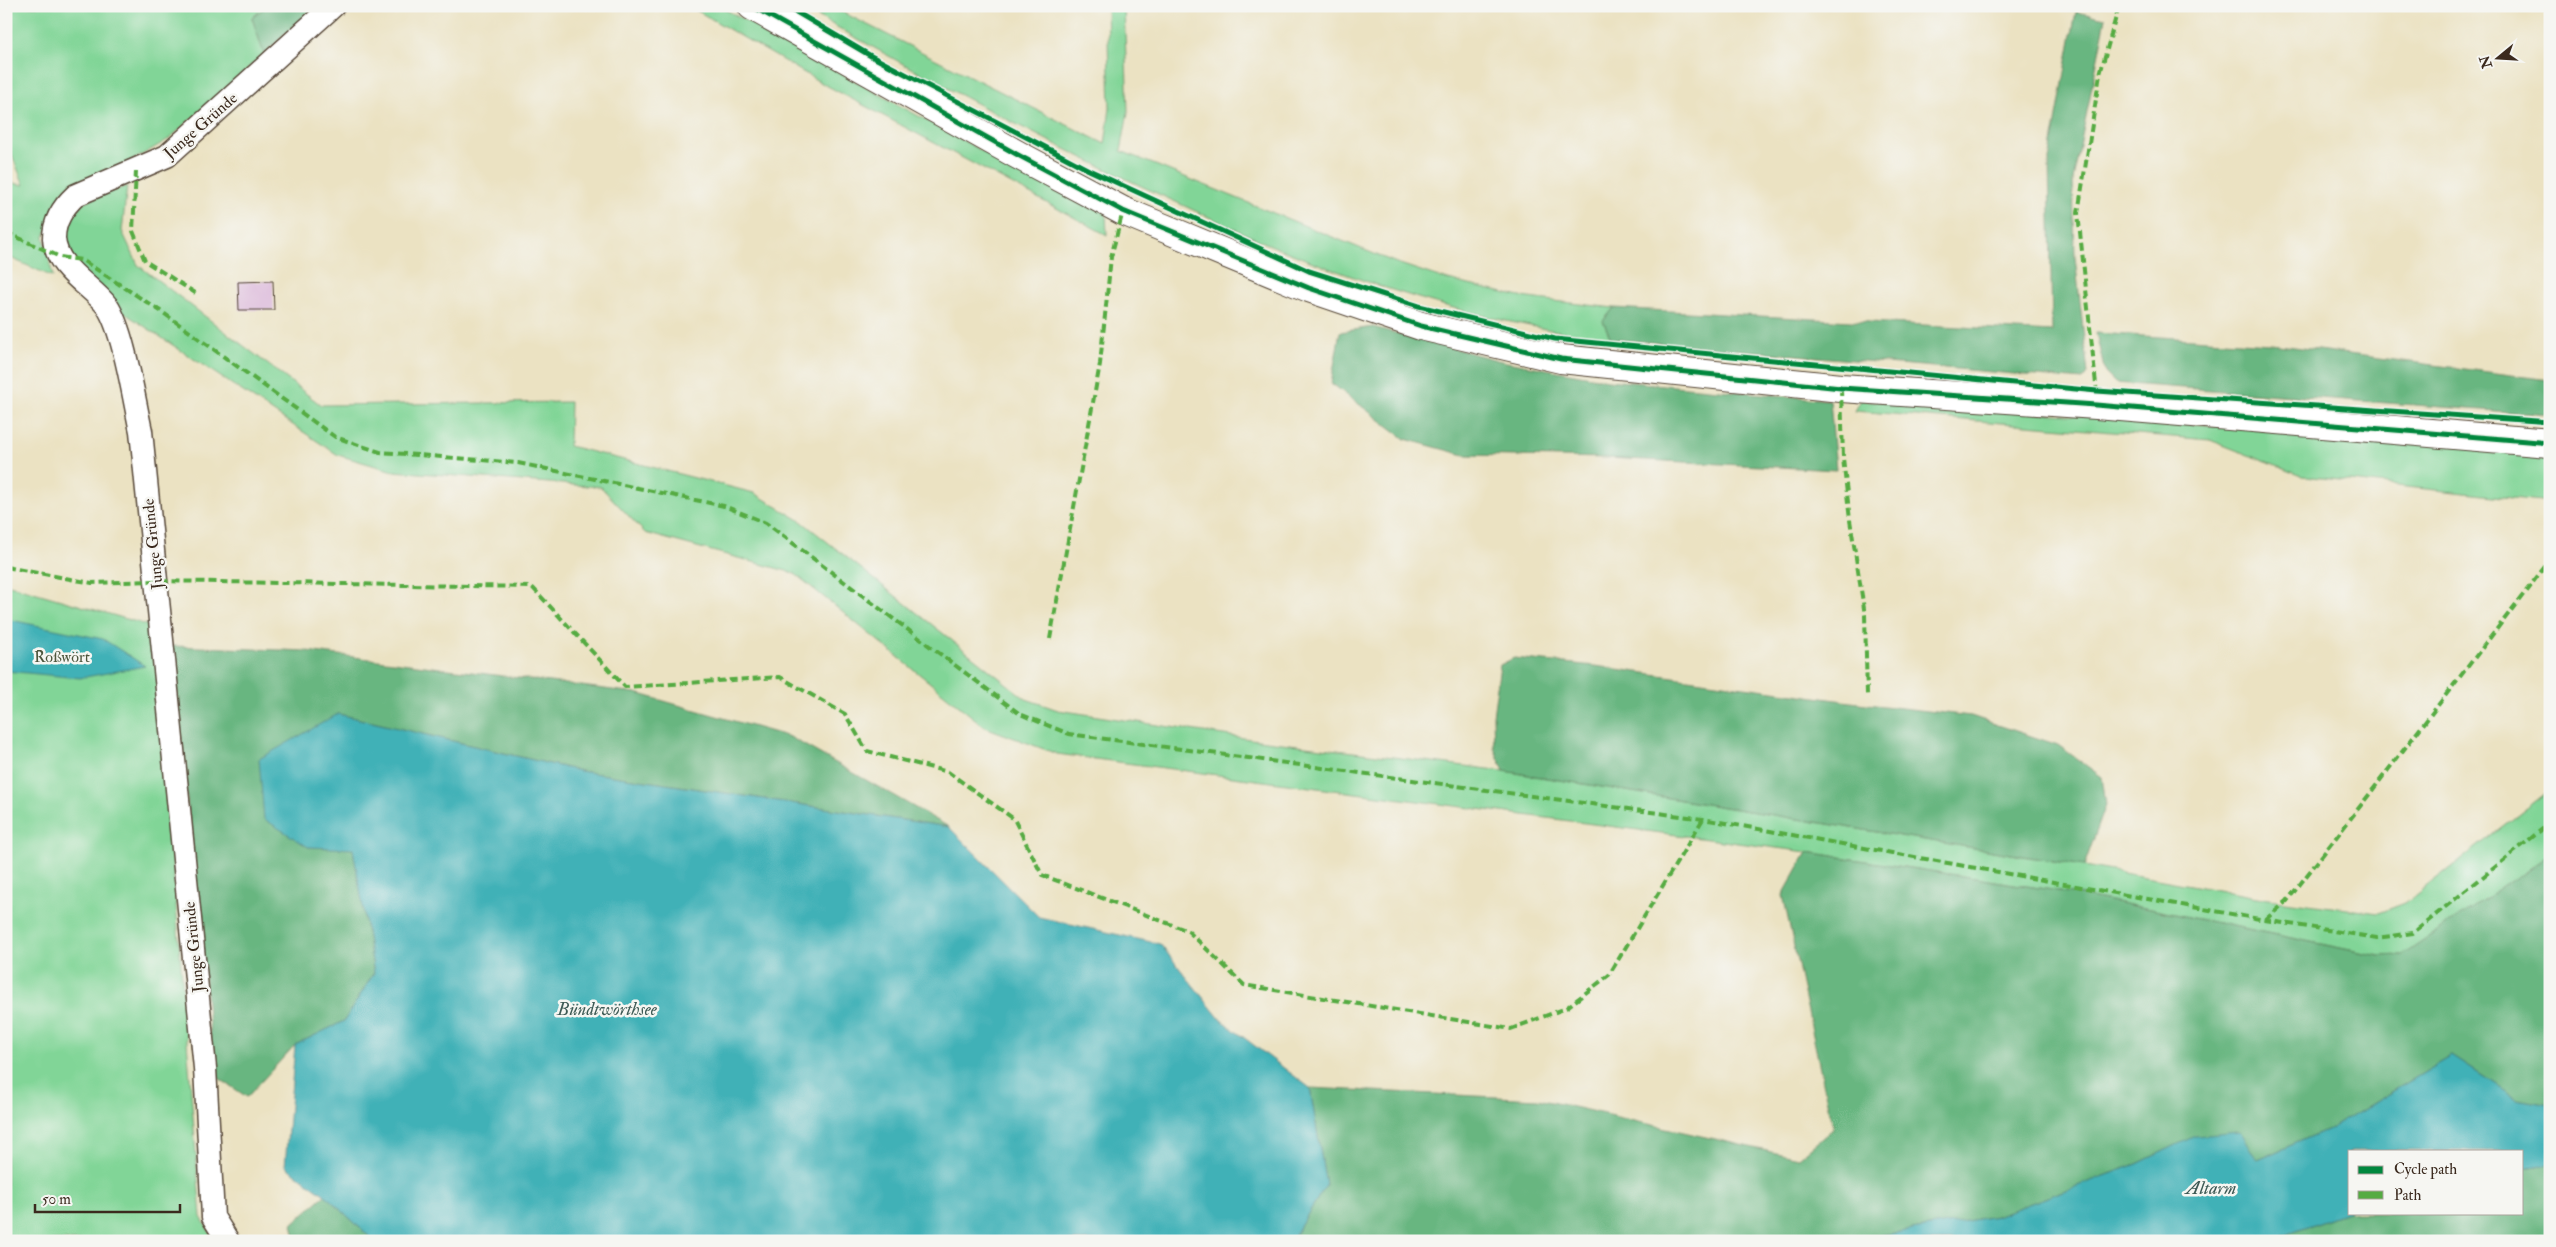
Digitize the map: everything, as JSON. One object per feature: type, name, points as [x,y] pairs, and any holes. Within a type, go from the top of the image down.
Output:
[{"type":"street","name":"Junge Gründe","points":[[228,1241],[213,1217],[205,1068],[141,431],[123,347],[108,308],[60,257],[54,238],[58,220],[66,205],[76,195],[167,156],[333,6]]},
{"type":"street","points":[[752,6],[1009,150],[1123,211],[1309,288],[1421,326],[1562,359],[1841,388],[2096,405],[2550,444]]},
{"type":"green space","points":[[6,6],[266,6],[252,18],[264,54],[169,139],[128,163],[63,191],[44,237],[53,277],[6,256],[6,182],[24,185],[6,140]]},
{"type":"green space","points":[[266,6],[316,6],[264,54],[252,18]]},
{"type":"green space","points":[[689,6],[719,6],[1013,168],[1106,213],[1107,235],[820,82]]},
{"type":"green space","points":[[800,6],[830,6],[1105,144],[1110,108],[1107,6],[1124,6],[1128,112],[1121,151],[1394,262],[1448,280],[1520,297],[1614,308],[1603,321],[1611,339],[1530,326],[1450,307],[1371,283],[1282,250],[1143,187],[1043,138],[897,61]]},
{"type":"green space","points":[[2076,12],[2106,18],[2073,180],[2075,257],[2088,374],[2083,380],[1611,339],[1603,321],[1614,308],[2052,332],[2049,160]]},
{"type":"green space","points":[[127,186],[122,231],[138,265],[321,405],[570,402],[569,446],[754,493],[801,521],[1026,699],[1058,710],[1250,739],[1504,771],[2084,866],[2268,899],[2379,913],[2405,903],[2550,790],[2550,854],[2403,955],[2379,956],[2072,893],[1807,852],[1057,754],[985,727],[794,573],[645,533],[601,487],[393,471],[338,455],[114,306],[70,259],[64,244],[68,222],[83,202]]},
{"type":"green space","points":[[1373,327],[1501,361],[1608,380],[1830,400],[1836,470],[1608,458],[1464,455],[1405,439],[1331,383],[1340,332]]},
{"type":"green space","points":[[2096,333],[2271,344],[2550,380],[2550,415],[2115,383],[2105,373]]},
{"type":"green space","points":[[1861,400],[2550,450],[2550,502],[2302,476],[2210,440],[1855,411]]},
{"type":"green space","name":"Roßwört","points":[[6,584],[154,627],[201,1217],[215,1241],[6,1241]]},
{"type":"green space","points":[[172,646],[307,651],[636,693],[790,737],[949,827],[580,771],[338,714],[308,847],[353,848],[374,973],[344,1021],[295,1045],[247,1097],[214,1075]]},
{"type":"green space","points":[[1514,658],[1595,666],[1858,703],[1971,716],[2058,745],[2102,777],[2106,805],[2084,866],[1504,771],[1494,748],[1493,716],[1500,665]]},
{"type":"green space","points":[[1807,852],[2071,893],[2379,956],[2403,955],[2550,854],[2550,1104],[2516,1098],[2452,1056],[2331,1128],[2257,1160],[2196,1136],[2137,1164],[1996,1216],[1846,1241],[1291,1241],[1326,1185],[1310,1088],[1538,1099],[1798,1158],[1833,1129],[1783,895]]},
{"type":"green space","points":[[2550,1164],[2550,1241],[2266,1241],[2348,1212],[2348,1214],[2524,1214],[2524,1168]]},
{"type":"green space","points":[[325,1195],[374,1241],[296,1241],[292,1224]]},
{"type":"water","points":[[6,619],[103,639],[145,666],[80,678],[6,671]]},
{"type":"water","name":"Bündtwörthsee","points":[[338,714],[580,771],[949,827],[1039,917],[1160,944],[1221,1020],[1310,1088],[1326,1185],[1291,1241],[374,1241],[325,1195],[285,1166],[295,1045],[344,1021],[374,973],[353,849],[308,847],[264,819],[259,759]]},
{"type":"water","name":"Altarm","points":[[2452,1056],[2516,1098],[2550,1104],[2550,1164],[2524,1168],[2524,1150],[2348,1150],[2348,1212],[2266,1241],[1846,1241],[1996,1216],[2137,1164],[2195,1136],[2240,1132],[2257,1160],[2331,1128]]},
{"type":"building","points":[[273,281],[274,310],[239,310],[238,282]]},
{"type":"marked path","points":[[2097,394],[2078,213],[2100,74],[2119,6]]},
{"type":"marked path","points":[[136,171],[133,231],[145,261],[197,294]]},
{"type":"marked path","points":[[1050,639],[1100,364],[1111,257],[1123,211]]},
{"type":"marked path","points":[[6,232],[60,257],[82,260],[162,312],[335,437],[380,452],[518,463],[724,506],[766,523],[1020,714],[1069,734],[1703,819],[2265,920],[2377,938],[2413,933],[2550,823]]},
{"type":"marked path","points":[[1841,388],[1843,458],[1850,520],[1865,615],[1867,695]]},
{"type":"marked path","points":[[2265,920],[2287,901],[2550,560]]},
{"type":"marked path","points":[[6,567],[92,583],[156,581],[532,587],[625,687],[780,677],[845,714],[867,751],[948,772],[1014,819],[1042,875],[1188,931],[1244,985],[1511,1029],[1566,1008],[1609,975],[1703,819]]},
{"type":"cycle path","points":[[752,6],[1018,155],[1123,211],[1309,288],[1421,326],[1561,359],[1841,388],[2096,405],[2550,443]]},
{"type":"cycle path","points":[[786,6],[871,56],[1089,170],[1309,271],[1419,306],[1555,339],[2097,391],[2550,422]]}]
